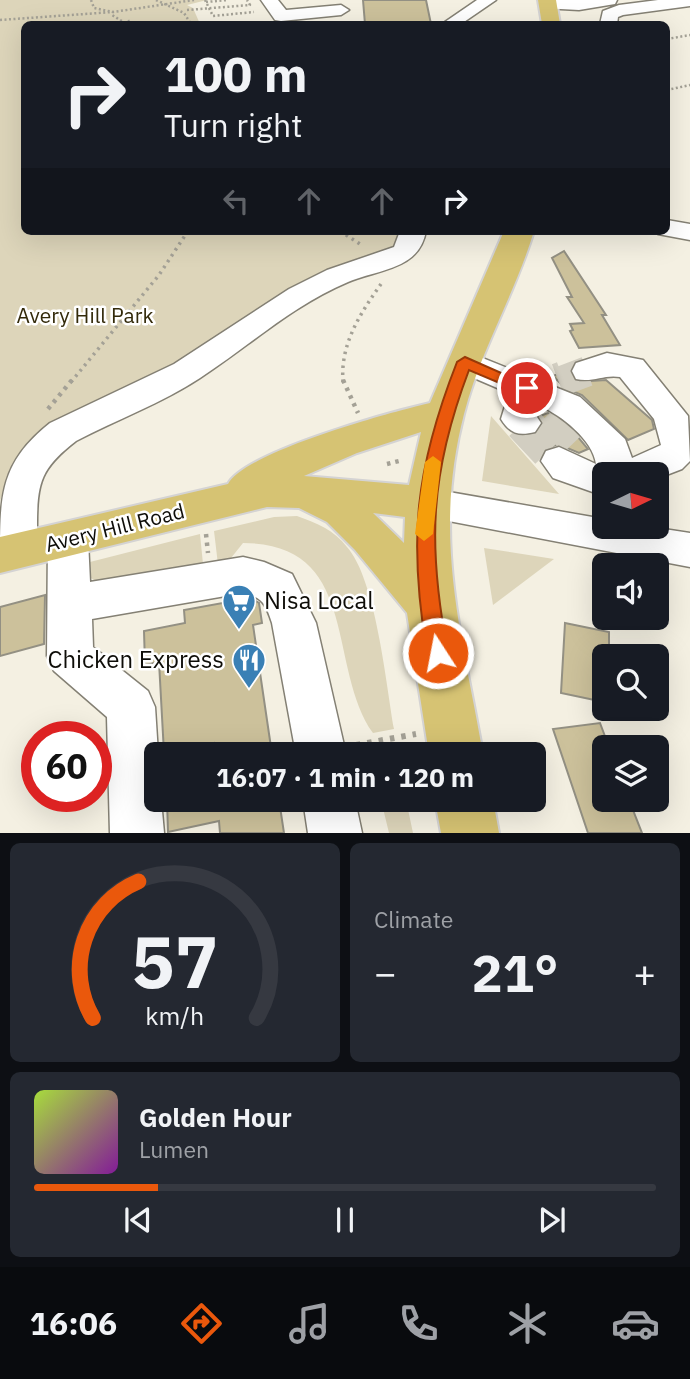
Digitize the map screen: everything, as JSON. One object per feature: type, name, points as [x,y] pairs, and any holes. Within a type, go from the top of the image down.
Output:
[{"type":"main road","points":[[548,2],[551,21]]},
{"type":"main road","points":[[454,740],[429,604],[424,550],[405,501],[465,362],[497,297],[518,235]]},
{"type":"main road","name":"Avery Hill Road","points":[[216,503],[277,470],[369,435],[446,411]]},
{"type":"main road","name":"Avery Hill Road","points":[[9,553],[267,491],[304,491],[405,501]]},
{"type":"main road","name":"Avery Hill Road","points":[[304,491],[342,510],[371,537],[429,604]]},
{"type":"main road","points":[[466,812],[470,833]]},
{"type":"street","points":[[455,21],[488,0]]},
{"type":"street","points":[[548,2],[579,5],[609,0]]},
{"type":"street","points":[[609,21],[609,15],[619,10],[690,1]]},
{"type":"street","points":[[270,3],[281,16],[337,6]]},
{"type":"street","points":[[670,229],[690,232]]},
{"type":"street","points":[[9,553],[19,482],[30,460],[45,444],[63,432],[186,372],[299,295],[409,242]]},
{"type":"street","points":[[465,362],[545,399],[569,405],[612,448],[602,462]]},
{"type":"street","points":[[545,399],[607,363],[631,368],[671,416],[680,449],[669,458],[643,462]]},
{"type":"street","points":[[405,501],[592,527]]},
{"type":"street","points":[[649,539],[690,550]]},
{"type":"street","points":[[68,540],[70,656],[131,707],[137,833]]},
{"type":"street","points":[[70,604],[243,575],[268,579],[280,590],[292,614],[318,742]]},
{"type":"street","points":[[331,812],[335,833]]},
{"type":"path","points":[[91,0],[94,8],[114,12]]},
{"type":"path","points":[[156,0],[165,7],[186,12],[270,3]]},
{"type":"path","points":[[0,20],[165,7],[196,0]]},
{"type":"path","points":[[186,12],[196,0]]},
{"type":"path","points":[[228,0],[205,1],[213,16],[254,12],[247,0]]},
{"type":"path","points":[[114,12],[112,15],[122,21]]},
{"type":"path","points":[[186,12],[190,21]]},
{"type":"path","points":[[670,38],[690,35]]},
{"type":"path","points":[[670,89],[690,85]]},
{"type":"path","points":[[44,414],[159,275],[185,235]]},
{"type":"path","points":[[405,501],[343,384],[345,352],[358,316],[409,242]]},
{"type":"path","points":[[211,582],[216,503]]},
{"type":"green space","name":"Avery Hill Park","points":[[0,0],[207,0],[187,5],[193,8],[199,21],[21,21],[21,235],[402,235],[400,247],[10,472],[0,501]]},
{"type":"green space","points":[[491,416],[559,494],[482,481]]},
{"type":"green space","points":[[297,516],[318,524],[337,536],[357,562],[373,607],[394,729],[373,733],[359,706],[335,613],[324,585],[306,563],[281,548],[243,543],[219,573],[214,531],[274,517]]},
{"type":"green space","points":[[200,534],[204,574],[103,585],[89,577],[86,563]]},
{"type":"green space","points":[[484,548],[554,559],[493,605]]},
{"type":"green space","points":[[384,812],[409,812],[413,833],[389,833]]},
{"type":"building","points":[[363,0],[426,0],[430,21],[365,21]]},
{"type":"building","points":[[564,251],[606,315],[602,315],[620,345],[579,348],[570,331],[573,330],[570,324],[584,323],[567,297],[572,297],[552,258]]},
{"type":"building","points":[[570,370],[576,382],[606,380],[652,420],[654,429],[628,440],[582,395],[565,388],[553,376]]},
{"type":"building","points":[[548,413],[573,431],[588,449],[579,453],[558,444],[543,450],[530,436],[537,433],[543,424],[540,416]]},
{"type":"building","points":[[45,595],[44,644],[0,656],[0,607]]},
{"type":"building","points":[[250,598],[259,603],[262,623],[253,625],[270,742],[163,742],[159,662],[145,665],[144,631],[185,623],[184,610]]},
{"type":"building","points":[[565,623],[609,632],[609,644],[592,644],[592,699],[561,693]]},
{"type":"building","points":[[600,723],[604,735],[592,735],[592,812],[634,812],[642,833],[588,833],[553,729]]},
{"type":"building","points":[[167,812],[281,812],[284,833],[220,833],[219,821],[168,832]]},
{"type":"tunnel","points":[[564,380],[559,382],[588,371]]},
{"type":"tunnel","points":[[551,412],[587,450]]},
{"type":"tunnel","points":[[523,423],[559,461]]},
{"type":"slow traffic","points":[[424,534],[433,462]]},
{"type":"place","name":"Nisa Local","points":[[239,631]]},
{"type":"place","name":"Chicken Express","points":[[249,690]]},
{"type":"route","points":[[438,653],[429,604],[424,523],[434,456],[446,411],[465,362],[527,388]]}]
